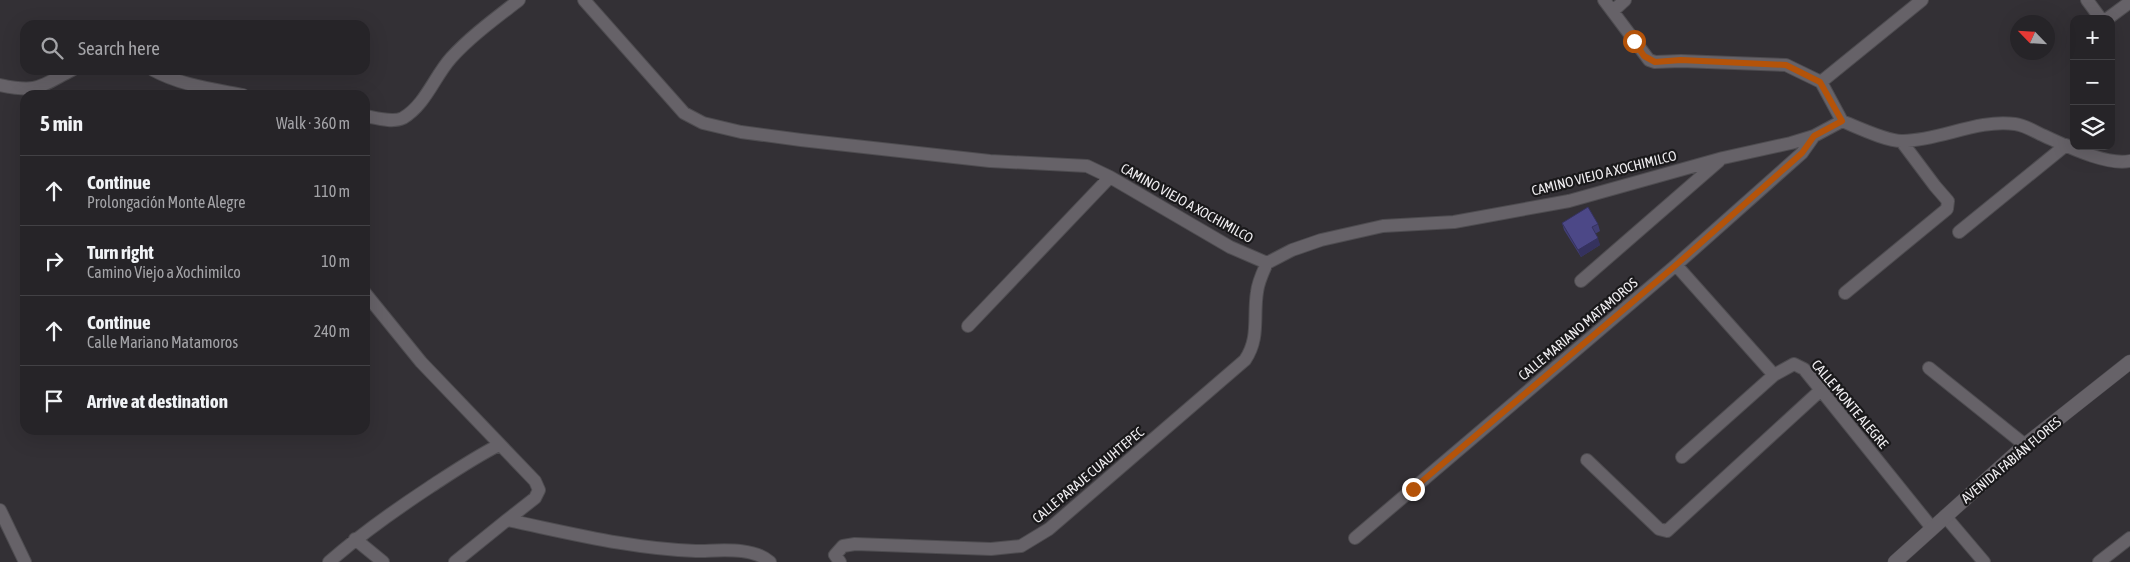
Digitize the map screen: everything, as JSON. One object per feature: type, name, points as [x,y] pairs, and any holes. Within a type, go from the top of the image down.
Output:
[{"type":"main road","name":"AVENIDA FABIÁN FLORES","points":[[1895,562],[2025,445],[2130,362]]},
{"type":"street","points":[[370,117],[383,120],[401,119],[420,103],[441,69],[452,56],[519,0]]},
{"type":"street","name":"CAMINO VIEJO A XOCHIMILCO","points":[[584,0],[684,113],[703,123],[741,132],[911,153],[990,161],[1087,166],[1110,176],[1230,247],[1267,263],[1292,250],[1321,240],[1383,226],[1454,222],[1569,200],[1723,158],[1814,136],[1842,121]]},
{"type":"street","points":[[1604,0],[1644,56],[1655,62],[1681,60],[1786,65],[1820,82],[1842,121],[1869,132],[1902,142],[1939,137],[1985,124],[2018,124],[2100,158],[2124,163],[2130,161]]},
{"type":"street","points":[[1613,11],[1625,0]]},
{"type":"street","points":[[1820,82],[1922,0]]},
{"type":"street","points":[[2086,0],[2101,18],[2108,18],[2130,2]]},
{"type":"street","points":[[0,86],[23,90],[35,89],[62,75]]},
{"type":"street","points":[[162,75],[196,86],[217,90]]},
{"type":"street","name":"CALLE MARIANO MATAMOROS","points":[[1355,538],[1676,265],[1802,153],[1814,136]]},
{"type":"street","points":[[1845,293],[1947,209],[1948,201],[1902,142]]},
{"type":"street","points":[[1959,232],[2066,145]]},
{"type":"street","points":[[1581,281],[1723,158]]},
{"type":"street","points":[[968,326],[1110,176]]},
{"type":"street","name":"CALLE PARAJE CUAUHTEPEC","points":[[833,560],[843,546],[855,544],[991,549],[1021,546],[1049,529],[1245,360],[1253,348],[1256,293],[1267,263]]},
{"type":"street","points":[[1676,265],[1774,375],[1682,457]]},
{"type":"street","points":[[370,300],[421,362],[535,481],[539,490],[534,498],[455,562]]},
{"type":"street","name":"CALLE MONTE ALEGRE","points":[[1774,375],[1794,364],[1804,369],[1932,528]]},
{"type":"street","points":[[1929,368],[2025,445]]},
{"type":"street","points":[[1587,460],[1659,529],[1667,531],[1822,390]]},
{"type":"street","points":[[329,562],[355,539],[478,455],[499,445]]},
{"type":"street","points":[[0,510],[25,562]]},
{"type":"street","points":[[1944,516],[1984,562]]},
{"type":"street","points":[[507,520],[638,547],[758,554],[770,562]]},
{"type":"street","points":[[2099,562],[2130,538]]},
{"type":"street","points":[[355,539],[383,562]]},
{"type":"building","points":[[1588,207],[1598,224],[1592,227],[1598,238],[1578,250],[1562,223]]},
{"type":"route","points":[[1413,489],[1676,265],[1802,153],[1814,136],[1842,121],[1820,82],[1786,65],[1681,60],[1655,62],[1644,56],[1634,41]]}]
